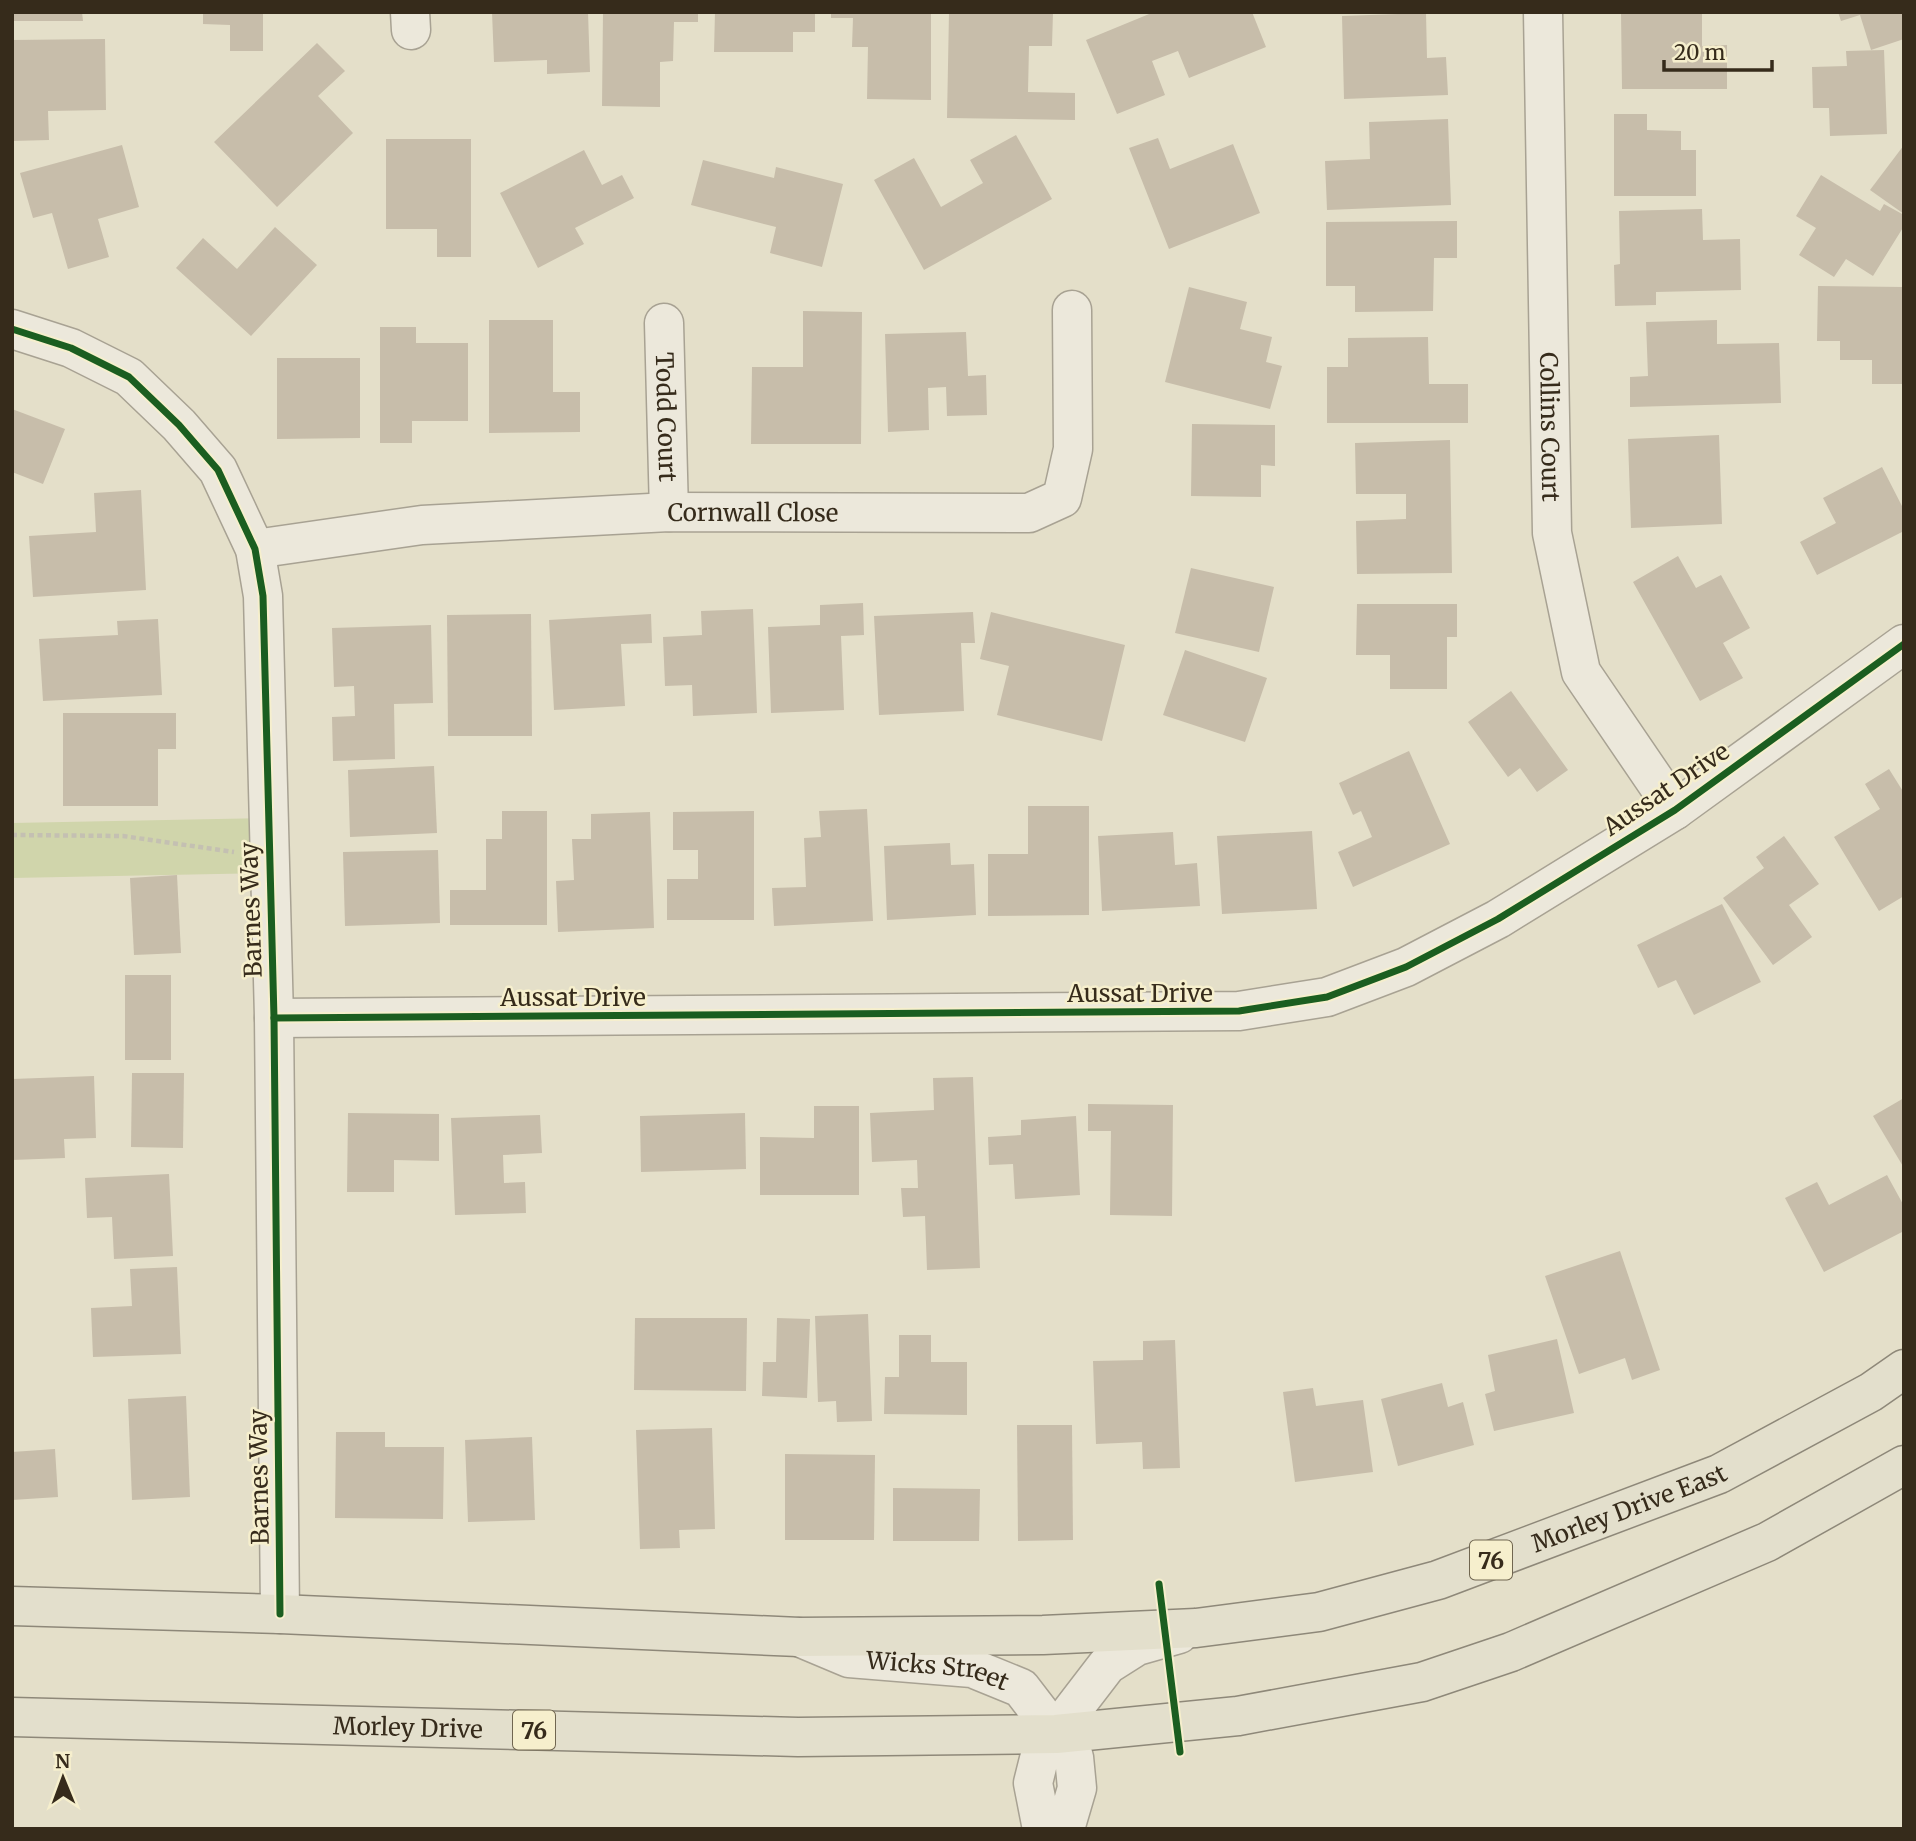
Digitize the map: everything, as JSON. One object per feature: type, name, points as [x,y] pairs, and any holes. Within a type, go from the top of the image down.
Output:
[{"type":"main road","name":"Morley Drive East","points":[[799,1637],[1043,1635],[1196,1628],[1319,1612],[1438,1580],[1718,1474],[1871,1392],[1904,1369]]},
{"type":"main road","name":"76","points":[[1056,1734],[1238,1716],[1422,1682],[1558,1633],[1767,1542],[1904,1465]]},
{"type":"main road","name":"76","points":[[12,1606],[280,1614],[799,1637]]},
{"type":"main road","name":"Morley Drive","points":[[12,1717],[798,1737],[1056,1734]]},
{"type":"street","name":"Collins Court","points":[[1543,12],[1552,533],[1581,672],[1675,810]]},
{"type":"street","name":"Cornwall Close","points":[[255,548],[422,525],[669,512],[1029,513],[1062,498],[1073,449],[1072,310]]},
{"type":"street","name":"Todd Court","points":[[664,323],[669,512]]},
{"type":"street","name":"Barnes Way","points":[[12,329],[71,348],[129,377],[179,425],[218,470],[255,548],[263,596],[274,1018],[280,1614]]},
{"type":"street","name":"Aussat Drive","points":[[274,1018],[1240,1011],[1327,997],[1406,967],[1499,919],[1675,810],[1904,644]]},
{"type":"street","points":[[1042,1829],[1033,1783],[1041,1751],[1107,1665],[1137,1646],[1196,1628]]},
{"type":"street","name":"Wicks Street","points":[[799,1637],[849,1658],[972,1668],[1021,1688],[1074,1758],[1076,1781],[1065,1829]]},
{"type":"path","points":[[12,835],[123,836],[268,857]]},
{"type":"green space","points":[[267,818],[268,873],[12,878],[12,823]]},
{"type":"building","points":[[12,12],[82,12],[83,21],[12,21]]},
{"type":"building","points":[[203,12],[263,12],[263,51],[230,51],[230,25],[203,24]]},
{"type":"building","points":[[492,12],[588,12],[590,72],[547,74],[547,60],[494,62]]},
{"type":"building","points":[[603,12],[698,12],[698,22],[674,22],[673,61],[660,62],[660,107],[602,106]]},
{"type":"building","points":[[715,12],[815,12],[815,32],[793,32],[793,52],[714,52]]},
{"type":"building","points":[[831,12],[931,12],[931,100],[867,99],[868,47],[852,47],[853,18],[831,18]]},
{"type":"building","points":[[949,12],[1053,12],[1052,46],[1029,46],[1028,92],[1075,93],[1075,120],[947,118]]},
{"type":"building","points":[[1154,12],[1252,12],[1266,47],[1189,78],[1178,51],[1152,61],[1165,95],[1117,114],[1086,40]]},
{"type":"building","points":[[1621,12],[1702,12],[1702,46],[1727,45],[1727,89],[1622,89]]},
{"type":"building","points":[[1838,12],[1904,12],[1904,39],[1871,50],[1860,15],[1841,21]]},
{"type":"building","points":[[1426,13],[1427,58],[1446,57],[1448,95],[1344,99],[1342,16]]},
{"type":"building","points":[[105,39],[106,110],[48,111],[49,140],[12,141],[12,40]]},
{"type":"building","points":[[317,43],[345,71],[318,96],[353,133],[277,207],[214,142]]},
{"type":"building","points":[[1884,50],[1887,134],[1830,136],[1829,108],[1813,108],[1812,67],[1847,66],[1846,51]]},
{"type":"building","points":[[1614,114],[1647,114],[1647,130],[1681,131],[1681,150],[1696,150],[1696,196],[1614,196]]},
{"type":"building","points":[[1448,119],[1451,205],[1327,210],[1325,161],[1370,159],[1369,122]]},
{"type":"building","points":[[1016,135],[1052,199],[924,270],[874,180],[914,158],[941,207],[983,183],[970,160]]},
{"type":"building","points":[[1158,138],[1170,169],[1233,144],[1260,213],[1169,249],[1129,148]]},
{"type":"building","points":[[386,139],[471,139],[471,257],[437,257],[437,229],[386,229]]},
{"type":"building","points":[[122,145],[139,207],[98,219],[109,257],[68,269],[52,213],[33,218],[20,173]]},
{"type":"building","points":[[1904,145],[1904,214],[1870,190]]},
{"type":"building","points":[[584,150],[602,185],[622,175],[634,198],[575,228],[584,244],[538,268],[500,193]]},
{"type":"building","points":[[703,160],[774,178],[776,167],[843,184],[822,267],[770,253],[776,227],[691,205]]},
{"type":"building","points":[[1821,175],[1880,211],[1884,204],[1904,215],[1904,226],[1873,276],[1846,259],[1834,277],[1799,255],[1816,228],[1796,216]]},
{"type":"building","points":[[1702,209],[1703,240],[1740,239],[1741,290],[1656,292],[1656,305],[1615,306],[1614,265],[1620,264],[1619,211]]},
{"type":"building","points":[[1457,221],[1457,258],[1434,258],[1433,311],[1355,312],[1355,286],[1326,286],[1326,222]]},
{"type":"building","points":[[275,227],[317,265],[251,336],[176,268],[203,238],[237,269]]},
{"type":"building","points":[[1818,286],[1904,287],[1904,384],[1872,384],[1872,360],[1840,360],[1840,341],[1817,341]]},
{"type":"building","points":[[1189,287],[1247,302],[1240,329],[1272,337],[1266,362],[1282,366],[1270,409],[1165,382]]},
{"type":"building","points":[[803,311],[862,312],[861,444],[751,444],[752,367],[803,367]]},
{"type":"building","points":[[489,320],[553,320],[553,392],[580,392],[580,432],[489,433]]},
{"type":"building","points":[[1717,320],[1717,344],[1779,343],[1781,403],[1630,407],[1630,377],[1648,376],[1646,322]]},
{"type":"building","points":[[380,327],[416,327],[416,343],[468,343],[468,421],[412,421],[412,443],[380,443]]},
{"type":"building","points":[[966,332],[968,376],[986,375],[987,415],[947,416],[946,387],[928,388],[929,430],[888,432],[885,334]]},
{"type":"building","points":[[1428,337],[1429,384],[1468,384],[1468,423],[1327,423],[1327,367],[1348,367],[1348,338]]},
{"type":"building","points":[[277,358],[360,358],[360,438],[277,439]]},
{"type":"building","points":[[12,409],[65,429],[43,484],[12,472]]},
{"type":"building","points":[[1192,424],[1275,425],[1275,466],[1261,465],[1261,497],[1191,496]]},
{"type":"building","points":[[1719,435],[1722,524],[1631,528],[1628,439]]},
{"type":"building","points":[[1450,440],[1452,573],[1357,574],[1356,521],[1406,519],[1406,494],[1356,494],[1355,443]]},
{"type":"building","points":[[1882,467],[1904,510],[1904,531],[1817,575],[1800,542],[1836,523],[1823,498]]},
{"type":"building","points":[[141,490],[146,590],[33,597],[29,536],[96,532],[94,493]]},
{"type":"building","points":[[1678,556],[1696,588],[1721,575],[1750,628],[1723,643],[1743,678],[1700,701],[1633,582]]},
{"type":"building","points":[[1191,568],[1274,587],[1259,652],[1175,633]]},
{"type":"building","points":[[863,603],[864,635],[841,636],[844,710],[771,713],[768,627],[820,625],[820,605]]},
{"type":"building","points":[[1357,604],[1457,604],[1457,637],[1447,637],[1447,689],[1390,689],[1390,655],[1356,655]]},
{"type":"building","points":[[753,609],[757,713],[693,716],[692,685],[665,686],[663,637],[702,635],[701,611]]},
{"type":"building","points":[[973,612],[975,643],[961,643],[964,711],[879,715],[874,616]]},
{"type":"building","points":[[991,612],[1125,645],[1102,741],[997,715],[1009,666],[980,659]]},
{"type":"building","points":[[531,614],[532,736],[448,736],[447,615]]},
{"type":"building","points":[[651,614],[652,643],[621,644],[625,706],[554,710],[549,620]]},
{"type":"building","points":[[158,619],[162,695],[43,701],[39,639],[118,635],[117,621]]},
{"type":"building","points":[[431,625],[433,703],[394,704],[395,759],[333,761],[332,717],[355,716],[354,686],[334,687],[332,628]]},
{"type":"building","points":[[1185,650],[1267,678],[1245,742],[1163,715]]},
{"type":"building","points":[[1511,691],[1568,770],[1537,792],[1520,768],[1508,777],[1468,722]]},
{"type":"building","points":[[63,713],[176,713],[176,749],[158,749],[158,806],[63,806]]},
{"type":"building","points":[[1409,751],[1450,844],[1353,887],[1338,852],[1372,837],[1361,811],[1353,815],[1339,783]]},
{"type":"building","points":[[434,766],[437,833],[350,837],[348,770]]},
{"type":"building","points":[[1889,769],[1904,793],[1904,896],[1879,911],[1834,837],[1880,809],[1865,784]]},
{"type":"building","points":[[1028,806],[1089,806],[1089,915],[988,916],[988,854],[1028,854]]},
{"type":"building","points":[[867,809],[873,921],[774,926],[772,888],[806,887],[804,838],[821,837],[819,811]]},
{"type":"building","points":[[502,811],[547,811],[547,925],[450,925],[450,890],[486,890],[486,839],[502,839]]},
{"type":"building","points":[[754,811],[754,920],[667,920],[667,879],[698,879],[698,850],[673,850],[673,812]]},
{"type":"building","points":[[650,812],[654,928],[558,932],[556,881],[574,880],[572,839],[591,839],[591,814]]},
{"type":"building","points":[[1312,831],[1317,909],[1222,914],[1217,836]]},
{"type":"building","points":[[1173,832],[1175,865],[1197,863],[1200,906],[1102,911],[1098,836]]},
{"type":"building","points":[[1784,836],[1819,884],[1789,905],[1812,937],[1773,965],[1723,898],[1764,868],[1756,857]]},
{"type":"building","points":[[950,843],[951,865],[974,864],[976,915],[887,920],[884,846]]},
{"type":"building","points":[[438,850],[440,923],[345,926],[343,852]]},
{"type":"building","points":[[177,875],[181,953],[134,955],[130,878]]},
{"type":"building","points":[[1722,904],[1761,982],[1694,1015],[1676,980],[1658,988],[1637,945]]},
{"type":"building","points":[[125,975],[171,975],[171,1060],[125,1060]]},
{"type":"building","points":[[132,1073],[184,1073],[183,1148],[131,1147]]},
{"type":"building","points":[[94,1076],[96,1138],[64,1139],[65,1158],[12,1160],[12,1079]]},
{"type":"building","points":[[973,1077],[980,1268],[927,1270],[925,1216],[903,1217],[901,1188],[918,1188],[917,1160],[872,1162],[870,1113],[934,1110],[933,1078]]},
{"type":"building","points":[[1904,1098],[1904,1168],[1873,1116]]},
{"type":"building","points":[[1088,1104],[1173,1105],[1172,1216],[1110,1215],[1111,1131],[1088,1131]]},
{"type":"building","points":[[814,1106],[859,1106],[859,1195],[760,1195],[760,1137],[814,1138]]},
{"type":"building","points":[[348,1113],[439,1114],[439,1161],[394,1160],[394,1192],[347,1192]]},
{"type":"building","points":[[745,1113],[746,1169],[641,1172],[640,1116]]},
{"type":"building","points":[[540,1115],[542,1153],[503,1155],[504,1183],[525,1182],[526,1213],[455,1215],[451,1118]]},
{"type":"building","points":[[1076,1116],[1080,1195],[1015,1199],[1013,1164],[989,1165],[988,1137],[1021,1135],[1021,1120]]},
{"type":"building","points":[[169,1174],[173,1256],[114,1259],[112,1217],[87,1218],[85,1178]]},
{"type":"building","points":[[1887,1175],[1904,1206],[1904,1231],[1824,1272],[1785,1198],[1817,1182],[1829,1205]]},
{"type":"building","points":[[1620,1251],[1660,1370],[1632,1380],[1625,1358],[1579,1374],[1545,1276]]},
{"type":"building","points":[[177,1267],[181,1354],[93,1357],[91,1308],[132,1306],[130,1269]]},
{"type":"building","points":[[868,1314],[872,1421],[837,1422],[836,1401],[818,1402],[815,1316]]},
{"type":"building","points":[[635,1318],[747,1318],[746,1391],[634,1390]]},
{"type":"building","points":[[777,1318],[810,1319],[807,1398],[762,1396],[763,1362],[776,1362]]},
{"type":"building","points":[[899,1335],[931,1335],[931,1362],[967,1362],[967,1415],[884,1414],[885,1377],[899,1377]]},
{"type":"building","points":[[1557,1339],[1574,1413],[1494,1431],[1485,1394],[1495,1391],[1488,1355]]},
{"type":"building","points":[[1175,1340],[1180,1468],[1143,1469],[1142,1442],[1096,1444],[1093,1361],[1143,1360],[1143,1341]]},
{"type":"building","points":[[1442,1383],[1448,1407],[1463,1402],[1474,1445],[1398,1466],[1381,1399]]},
{"type":"building","points":[[1313,1388],[1316,1406],[1363,1400],[1373,1472],[1295,1482],[1283,1392]]},
{"type":"building","points":[[186,1396],[190,1497],[132,1500],[128,1399]]},
{"type":"building","points":[[1017,1425],[1072,1425],[1073,1540],[1018,1541]]},
{"type":"building","points":[[712,1428],[715,1529],[679,1530],[680,1548],[640,1549],[636,1430]]},
{"type":"building","points":[[336,1432],[385,1432],[385,1447],[444,1447],[443,1519],[335,1518]]},
{"type":"building","points":[[532,1437],[535,1520],[468,1522],[465,1440]]},
{"type":"building","points":[[55,1449],[58,1497],[12,1500],[12,1452]]},
{"type":"building","points":[[785,1454],[875,1455],[874,1540],[785,1540]]},
{"type":"building","points":[[893,1488],[980,1489],[979,1541],[893,1541]]},
{"type":"cycle path","points":[[12,329],[71,348],[129,377],[179,425],[218,470],[255,549],[263,596],[274,1018],[280,1614]]},
{"type":"cycle path","points":[[274,1018],[1239,1011],[1327,997],[1406,967],[1498,919],[1675,810],[1904,644]]},
{"type":"cycle path","points":[[1159,1584],[1180,1752]]}]
